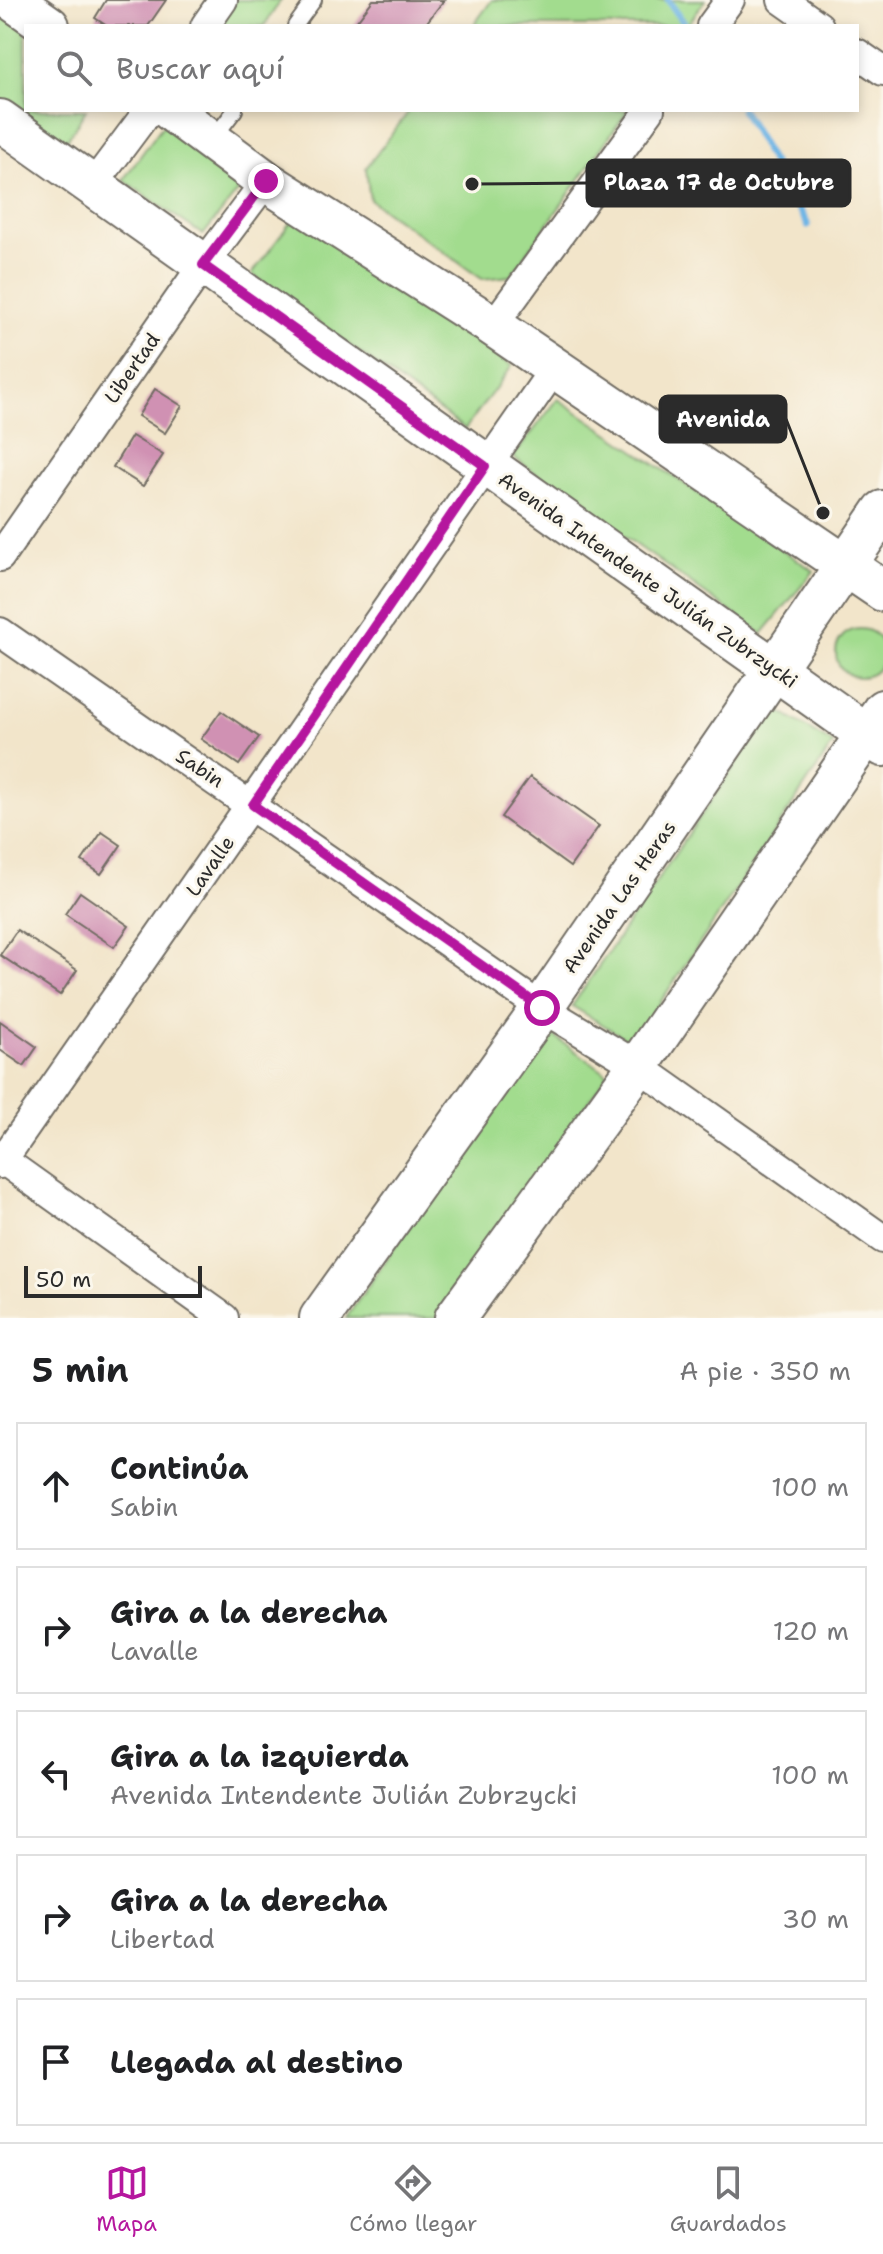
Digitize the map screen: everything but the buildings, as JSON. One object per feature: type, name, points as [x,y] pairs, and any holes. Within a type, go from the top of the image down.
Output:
[{"type":"main road","points":[[12,0],[46,24]]},
{"type":"main road","points":[[177,112],[224,125],[266,181],[493,326],[883,591]]},
{"type":"main road","name":"Avenida Intendente Julián Zubrzycki","points":[[0,120],[776,671],[877,730]]},
{"type":"main road","name":"Avenida Las Heras","points":[[320,1318],[542,1008],[883,511]]},
{"type":"main road","points":[[455,1318],[877,730]]},
{"type":"street","points":[[206,24],[223,0]]},
{"type":"street","points":[[712,24],[730,0]]},
{"type":"street","points":[[782,0],[816,24]]},
{"type":"street","points":[[859,54],[883,71]]},
{"type":"street","points":[[93,185],[148,112]]},
{"type":"street","points":[[493,326],[649,112]]},
{"type":"street","name":"Libertad","points":[[0,557],[203,265],[266,181]]},
{"type":"street","name":"Lavalle","points":[[1,1161],[253,805],[554,369]]},
{"type":"street","name":"Sabin","points":[[0,632],[542,1008],[638,1066],[883,1239]]},
{"type":"street","points":[[1,1161],[224,1318]]},
{"type":"lane","points":[[296,24],[314,0]]},
{"type":"green space","points":[[226,0],[281,0],[265,24],[209,24]]},
{"type":"green space","points":[[492,0],[705,0],[688,24],[474,24]]},
{"type":"green space","points":[[0,8],[24,25],[24,112],[85,112],[64,144],[0,100]]},
{"type":"green space","points":[[408,112],[627,112],[511,276],[482,279],[370,200],[366,168]]},
{"type":"green space","points":[[163,125],[243,185],[203,235],[123,180]]},
{"type":"green space","points":[[295,216],[512,366],[465,429],[252,274]]},
{"type":"green space","points":[[558,399],[814,571],[762,634],[513,457]]},
{"type":"green space","points":[[860,629],[877,636],[884,653],[877,670],[860,677],[843,670],[836,653],[843,636]]},
{"type":"green space","points":[[774,708],[833,744],[633,1043],[572,1006]]},
{"type":"green space","points":[[545,1030],[608,1074],[437,1318],[346,1318]]},
{"type":"waterway","points":[[668,0],[685,24]]},
{"type":"waterway","points":[[743,112],[808,225]]},
{"type":"place","name":"Plaza 17 de Octubre","points":[[472,184]]},
{"type":"place","name":"Avenida","points":[[823,513]]},
{"type":"route","points":[[266,181],[203,265],[485,466],[253,805],[542,1008]]}]
